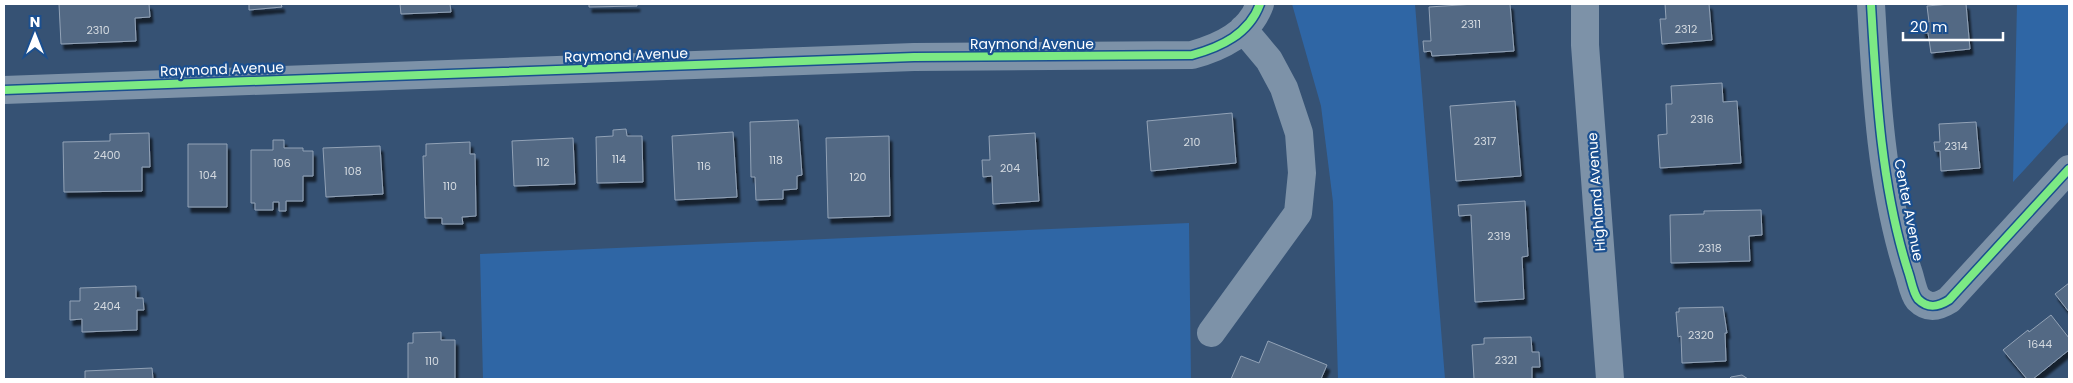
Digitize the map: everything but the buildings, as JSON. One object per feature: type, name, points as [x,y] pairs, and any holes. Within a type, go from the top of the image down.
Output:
[{"type":"street","name":"Raymond Avenue","points":[[4,90],[914,57],[1192,55],[1218,48],[1243,29],[1260,4]]},
{"type":"street","name":"Highland Avenue","points":[[1585,4],[1585,45],[1610,379]]},
{"type":"street","name":"Center Avenue","points":[[1871,4],[1877,98],[1892,204],[1900,246],[1917,298],[1927,306],[1940,306],[1949,300],[2069,169]]},
{"type":"street","points":[[1211,333],[1298,212],[1302,173],[1299,133],[1284,88],[1268,60],[1243,29]]},
{"type":"shaded area","points":[[1292,4],[1415,4],[1445,379],[1338,379],[1333,202],[1321,106]]},
{"type":"shaded area","points":[[2017,4],[2069,4],[2069,121],[2013,182]]},
{"type":"shaded area","points":[[1189,223],[1191,379],[483,379],[480,254]]},
{"type":"cycle path","points":[[4,90],[914,57],[1192,55],[1213,48],[1233,38],[1249,24],[1260,4]]},
{"type":"cycle path","points":[[1871,4],[1881,139],[1886,173],[1899,239],[1913,290],[1918,299],[1929,306],[1941,304],[1949,300],[2069,169]]}]
